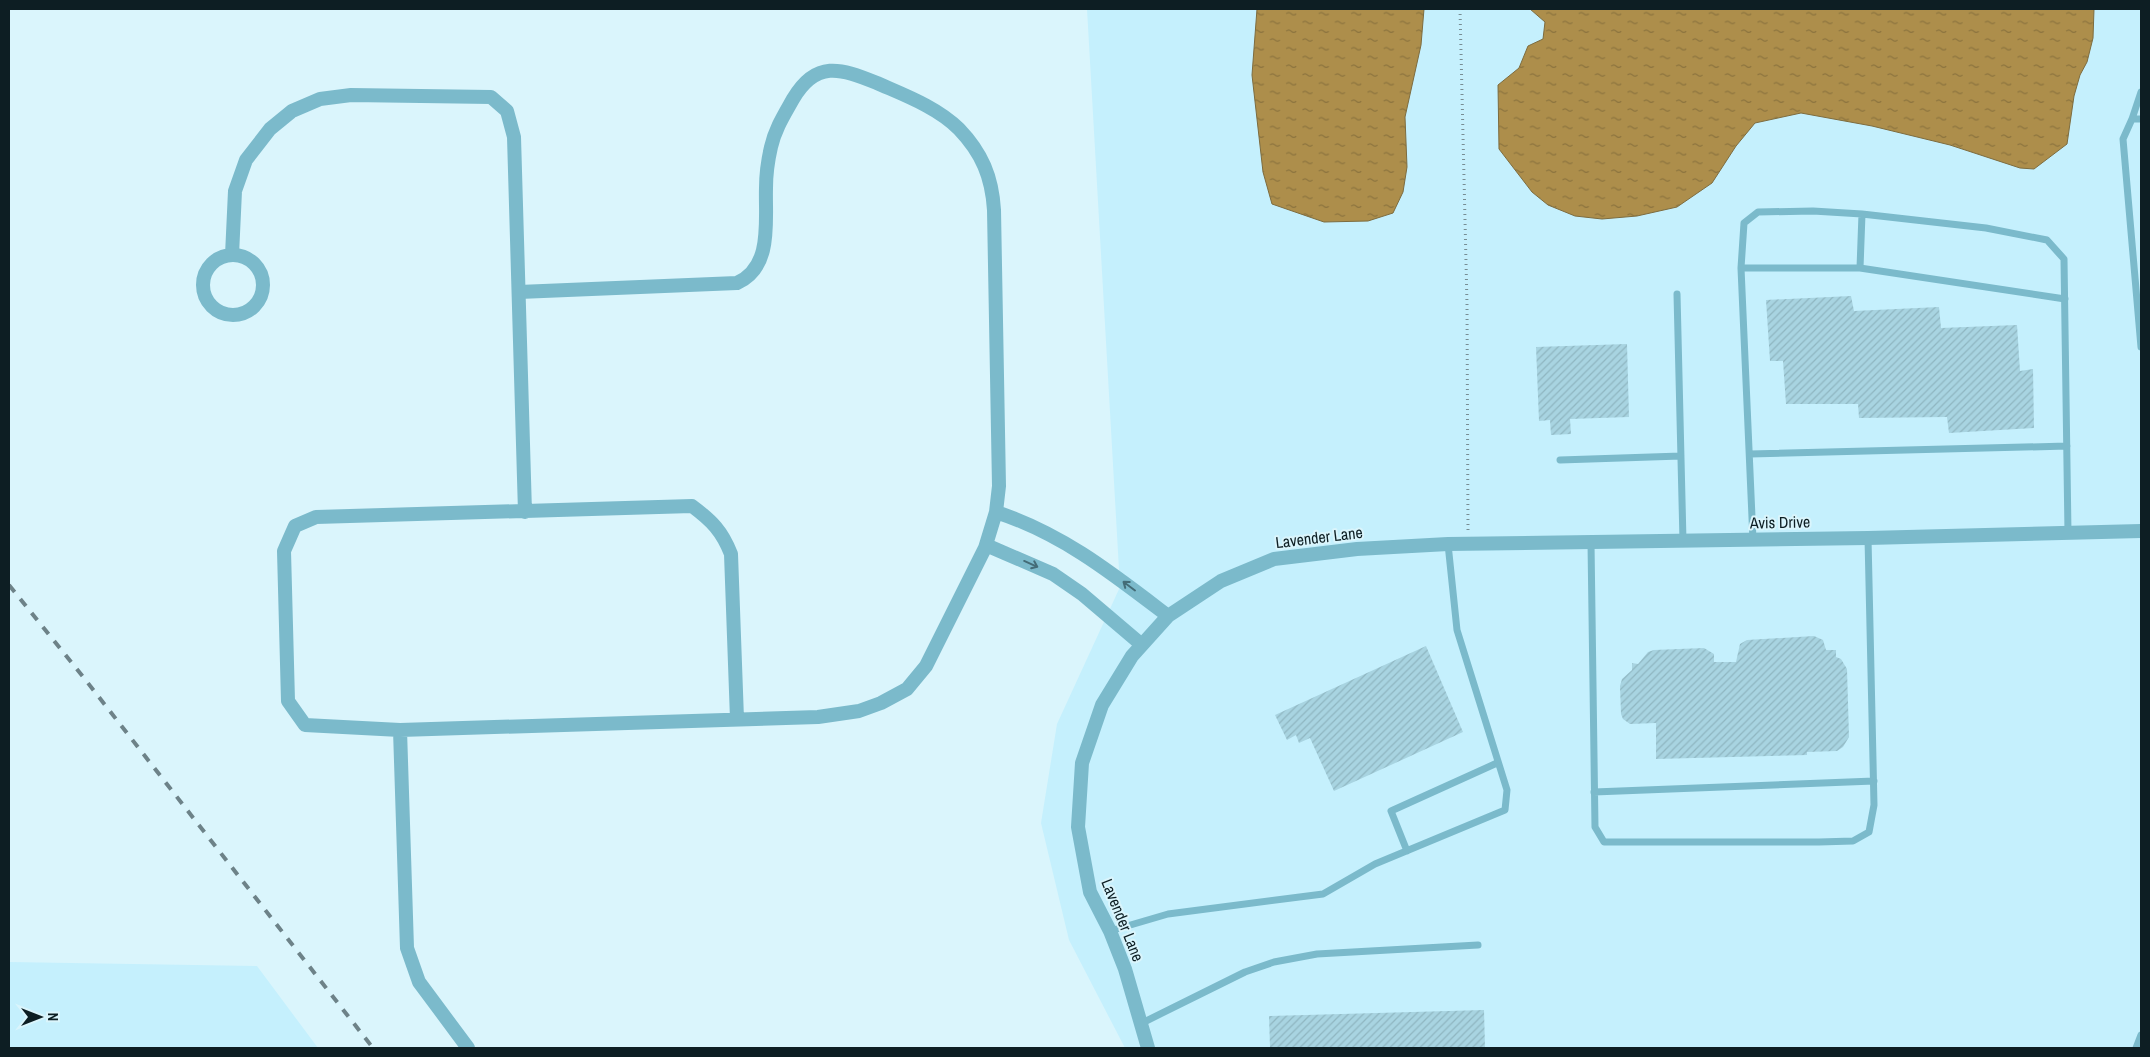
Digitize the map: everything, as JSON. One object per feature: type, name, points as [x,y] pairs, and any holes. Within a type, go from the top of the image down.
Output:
[{"type":"street","points":[[519,292],[737,283],[747,278],[758,263],[765,243],[766,186],[771,148],[778,126],[799,89],[812,74],[829,71],[851,72],[929,108],[957,127],[974,146],[986,167],[993,191],[999,486],[996,512],[986,545],[926,666],[907,689],[881,704],[859,711],[818,717],[400,730],[305,725],[288,701],[284,551],[295,526],[316,517],[692,506],[708,518],[723,535],[731,554],[737,719]]},
{"type":"street","points":[[232,255],[235,191],[246,160],[270,129],[292,111],[320,99],[352,95],[491,97],[507,111],[514,137],[525,512]]},
{"type":"street","points":[[232,255],[250,260],[262,276],[261,296],[256,304],[239,314],[220,312],[206,298],[204,289],[204,279],[214,262],[232,255]]},
{"type":"street","points":[[996,512],[1023,521],[1068,543],[1168,616]]},
{"type":"street","name":"Avis Drive","points":[[1420,546],[2141,531]]},
{"type":"street","points":[[986,545],[1053,574],[1082,594],[1142,645]]},
{"type":"street","name":"Lavender Lane","points":[[1148,1048],[1142,1023],[1110,931],[1090,892],[1078,827],[1082,763],[1102,705],[1132,656],[1168,616],[1222,580],[1274,559],[1357,549],[1420,546]]},
{"type":"street","points":[[400,730],[407,948],[419,982],[468,1048]]},
{"type":"lane","points":[[2141,92],[2123,139],[2141,347]]},
{"type":"lane","points":[[2132,119],[2141,119]]},
{"type":"lane","points":[[1753,540],[1741,268],[1744,223],[1758,212],[1862,214],[1986,228],[2047,240],[2064,259],[2068,533]]},
{"type":"lane","points":[[1860,268],[1862,214]]},
{"type":"lane","points":[[1741,268],[1860,268],[2065,299]]},
{"type":"lane","points":[[1677,294],[1683,541]]},
{"type":"lane","points":[[1750,454],[2067,446]]},
{"type":"lane","points":[[1560,460],[1681,456]]},
{"type":"lane","points":[[1591,542],[1595,827],[1604,842],[1853,841],[1869,832],[1874,805],[1868,538]]},
{"type":"lane","points":[[1110,931],[1168,914],[1322,894],[1375,864],[1505,810],[1507,790],[1457,630],[1448,544]]},
{"type":"lane","points":[[1407,851],[1391,812],[1497,763]]},
{"type":"lane","points":[[1594,792],[1874,781]]},
{"type":"lane","points":[[1142,1023],[1245,972],[1274,962],[1317,954],[1478,945]]},
{"type":"lane","points":[[2136,1048],[2141,1035]]},
{"type":"path","points":[[1460,9],[1467,304],[1468,544]]},
{"type":"shaded area","points":[[1087,9],[2141,9],[2141,1048],[1125,1048],[1069,940],[1041,823],[1057,724],[1120,587]]},
{"type":"shaded area","points":[[9,962],[257,966],[318,1048],[9,1048]]},
{"type":"water","points":[[1257,9],[1424,9],[1421,45],[1405,117],[1407,167],[1403,192],[1393,213],[1368,221],[1324,222],[1272,204],[1263,172],[1252,75]]},
{"type":"water","points":[[1530,9],[2094,9],[2093,38],[2087,62],[2080,75],[2074,96],[2067,144],[2034,169],[2020,168],[1950,145],[1872,126],[1801,113],[1755,123],[1736,146],[1712,183],[1677,207],[1637,216],[1602,219],[1575,216],[1548,205],[1532,192],[1499,149],[1498,85],[1519,68],[1528,46],[1543,39],[1545,22]]},
{"type":"building","points":[[1851,296],[1854,311],[1939,307],[1941,328],[2017,325],[2020,371],[2033,369],[2034,428],[1949,433],[1947,417],[1859,418],[1858,404],[1786,404],[1783,361],[1770,361],[1766,300]]},
{"type":"building","points":[[1627,344],[1629,417],[1570,419],[1571,434],[1551,435],[1550,420],[1539,421],[1536,347]]},
{"type":"building","points":[[1814,636],[1823,640],[1826,650],[1836,650],[1836,657],[1841,659],[1847,669],[1849,737],[1843,747],[1837,751],[1807,752],[1807,755],[1656,759],[1656,723],[1630,724],[1623,719],[1621,714],[1620,686],[1622,679],[1632,670],[1632,663],[1638,664],[1648,652],[1654,650],[1704,648],[1714,654],[1714,662],[1736,662],[1740,644],[1747,640]]},
{"type":"building","points":[[1426,646],[1463,732],[1334,791],[1310,738],[1299,743],[1296,735],[1287,740],[1275,715]]},
{"type":"building","points":[[1484,1010],[1485,1048],[1270,1048],[1269,1016]]},
{"type":"railway","points":[[9,585],[373,1048]]}]
